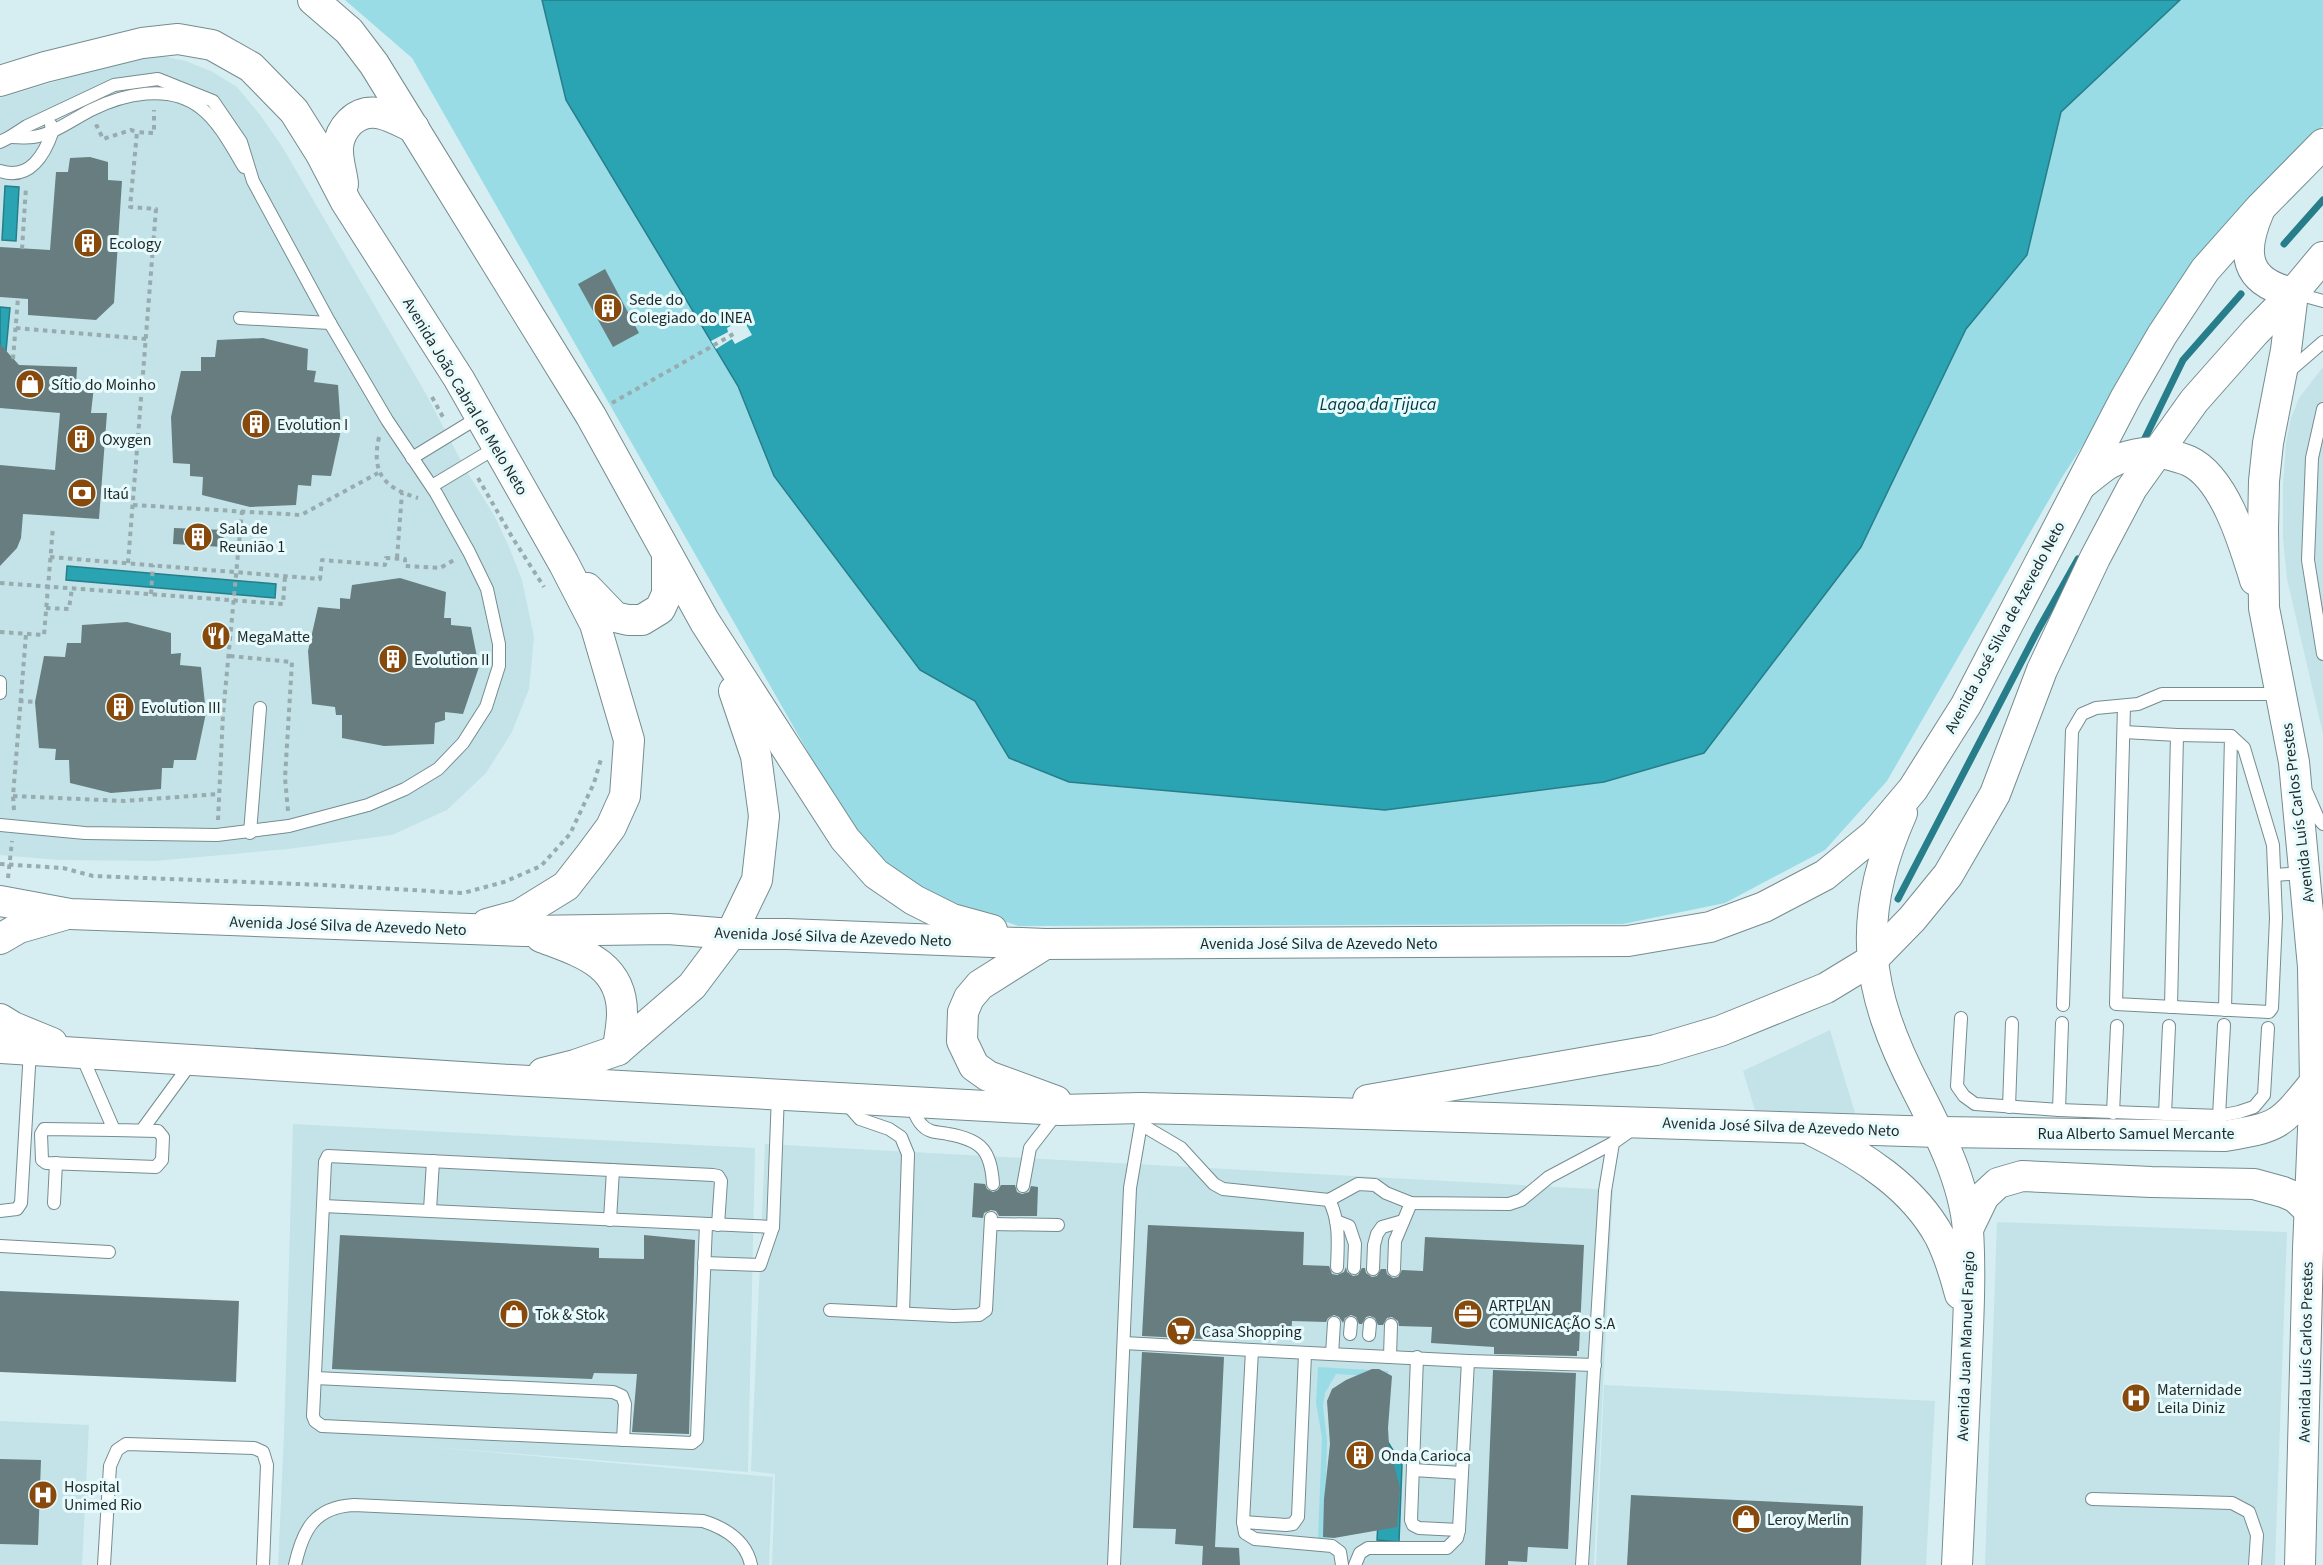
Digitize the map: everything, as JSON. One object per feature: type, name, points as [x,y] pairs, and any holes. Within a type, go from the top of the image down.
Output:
[{"type":"street","points":[[313,0],[349,31],[374,64],[591,416],[705,622],[845,839],[876,874],[914,900],[952,919],[1045,944]]},
{"type":"street","name":"Avenida João Cabral de Melo Neto","points":[[0,81],[45,67],[142,43],[178,39],[212,45],[250,67],[294,111],[346,202],[459,379],[564,564],[595,624],[629,740],[625,796],[611,827],[566,886],[519,915],[467,929]]},
{"type":"street","points":[[346,202],[338,148],[342,130],[358,115],[372,111],[388,115],[414,128]]},
{"type":"street","points":[[2323,144],[2260,208],[2250,231],[2252,270],[2260,280],[2276,289],[2293,293],[2323,257]]},
{"type":"street","name":"Avenida José Silva de Azevedo Neto","points":[[3,901],[70,914],[525,931],[668,929],[731,934],[1045,944],[1628,941],[1710,927],[1764,907],[1826,876],[1875,834],[1913,789],[1966,705],[2126,397],[2162,336],[2205,270],[2260,208]]},
{"type":"street","name":"Avenida José Silva de Azevedo Neto","points":[[1300,1112],[1587,1064],[1656,1050],[1720,1031],[1826,988],[1872,960],[1912,919],[1948,875],[1995,794],[2042,670],[2095,558],[2132,488],[2194,401],[2293,293]]},
{"type":"street","name":"Avenida Luís Carlos Prestes","points":[[2293,293],[2268,443],[2264,481],[2264,608],[2294,762],[2313,967],[2317,1100],[2309,1210],[2300,1565]]},
{"type":"street","points":[[2079,486],[2108,465],[2126,457],[2158,452],[2190,461],[2206,474],[2224,500],[2244,543],[2264,608]]},
{"type":"street","points":[[564,564],[615,617],[642,620],[660,609],[667,594],[667,552]]},
{"type":"street","points":[[511,1080],[575,1065],[618,1050],[692,986],[731,934],[757,880],[764,816],[756,756],[741,706],[705,622]]},
{"type":"street","name":"Avenida Juan Manuel Fangio","points":[[1913,789],[1892,835],[1877,880],[1870,930],[1878,993],[1889,1026],[1953,1169],[1968,1228],[1968,1320],[1957,1565]]},
{"type":"street","points":[[0,939],[19,928],[70,914]]},
{"type":"street","points":[[525,931],[574,950],[604,966],[618,987],[622,1012],[618,1050]]},
{"type":"street","points":[[1045,944],[980,985],[969,998],[963,1012],[962,1041],[974,1066],[988,1076],[1068,1109]]},
{"type":"street","points":[[0,1019],[13,1027],[77,1052]]},
{"type":"street","name":"Avenida José Silva de Azevedo Neto","points":[[0,1048],[842,1099],[1068,1109],[1142,1116],[1300,1112],[1938,1132]]},
{"type":"street","name":"Rua Alberto Samuel Mercante","points":[[1938,1132],[2157,1121],[2225,1136],[2263,1130],[2317,1100]]},
{"type":"street","points":[[1804,1126],[1854,1152],[1894,1182],[1918,1207],[1939,1237],[1968,1320]]},
{"type":"street","points":[[1968,1228],[1984,1196],[1998,1184],[2022,1176],[2254,1184],[2276,1188],[2289,1194],[2309,1210]]},
{"type":"lane","points":[[5,140],[27,126],[114,85],[158,79],[213,101],[241,141],[253,181]]},
{"type":"lane","points":[[0,825],[85,832],[217,836],[289,826],[368,805],[405,789],[438,769],[463,743],[486,707],[499,666],[500,644],[487,589],[469,552],[434,490],[387,420],[330,323],[253,181],[222,131],[200,107],[181,99],[155,94],[133,95],[108,102],[53,130],[33,137],[5,140]]},
{"type":"lane","points":[[0,171],[21,172],[35,165],[46,150],[53,130],[48,116]]},
{"type":"lane","points":[[2293,293],[2323,301]]},
{"type":"lane","points":[[240,318],[330,323]]},
{"type":"lane","points":[[2280,378],[2323,342]]},
{"type":"lane","points":[[2323,409],[2312,458],[2308,560],[2323,654]]},
{"type":"lane","points":[[412,458],[480,417]]},
{"type":"lane","points":[[434,490],[498,446]]},
{"type":"lane","points":[[0,682],[0,693]]},
{"type":"lane","points":[[2064,1005],[2072,731],[2082,714],[2096,708],[2138,704],[2162,694],[2282,694]]},
{"type":"lane","points":[[2124,706],[2116,1005],[2269,1012],[2272,1008],[2276,918],[2275,875],[2271,834],[2244,748],[2231,736],[2124,732]]},
{"type":"lane","points":[[250,833],[261,708]]},
{"type":"lane","points":[[2171,1007],[2177,735]]},
{"type":"lane","points":[[2225,1010],[2231,736]]},
{"type":"lane","points":[[2294,762],[2318,818],[2323,824]]},
{"type":"lane","points":[[2275,875],[2304,873]]},
{"type":"lane","points":[[2313,967],[2323,931]]},
{"type":"lane","points":[[1961,1018],[1957,1086],[1964,1096],[1975,1104],[2113,1113],[2157,1121],[2219,1116],[2254,1107],[2264,1095],[2268,1028]]},
{"type":"lane","points":[[2009,1107],[2012,1023]]},
{"type":"lane","points":[[2059,1110],[2062,1023]]},
{"type":"lane","points":[[2219,1116],[2224,1025]]},
{"type":"lane","points":[[2113,1113],[2116,1026]]},
{"type":"lane","points":[[2157,1121],[2169,1026]]},
{"type":"lane","points":[[0,1211],[17,1209],[21,1203],[30,1049]]},
{"type":"lane","points":[[77,1052],[114,1130]]},
{"type":"lane","points":[[142,1130],[194,1059]]},
{"type":"lane","points":[[704,1263],[760,1265],[773,1227],[778,1094]]},
{"type":"lane","points":[[842,1099],[860,1119],[889,1129],[901,1137],[908,1154],[903,1313]]},
{"type":"lane","points":[[911,1102],[916,1118],[922,1126],[932,1132],[973,1140],[986,1152],[992,1168],[993,1184]]},
{"type":"lane","points":[[1023,1186],[1030,1148],[1068,1109]]},
{"type":"lane","points":[[1114,1565],[1130,1188],[1142,1116],[1181,1148],[1214,1184],[1223,1189],[1329,1200],[1358,1184],[1375,1185],[1386,1193],[1411,1203],[1509,1204],[1521,1200],[1549,1177],[1613,1143],[1643,1121]]},
{"type":"lane","points":[[44,1129],[114,1130],[158,1131],[163,1137],[162,1160],[156,1167],[46,1163],[42,1160],[41,1134],[44,1129]]},
{"type":"lane","points":[[1582,1565],[1605,1191],[1613,1143]]},
{"type":"lane","points":[[328,1156],[613,1170],[718,1176],[721,1181],[704,1263],[697,1439],[692,1443],[322,1426],[315,1421],[313,1416],[325,1162],[328,1156]]},
{"type":"lane","points":[[430,1210],[433,1161]]},
{"type":"lane","points":[[54,1203],[56,1163]]},
{"type":"lane","points":[[610,1220],[613,1170]]},
{"type":"lane","points":[[1329,1200],[1335,1212],[1338,1232],[1337,1267]]},
{"type":"lane","points":[[1394,1270],[1395,1241],[1411,1203]]},
{"type":"lane","points":[[323,1206],[773,1227]]},
{"type":"lane","points":[[830,1310],[954,1316],[979,1315],[986,1310],[991,1221],[1058,1225]]},
{"type":"lane","points":[[1336,1221],[1349,1226],[1353,1234],[1354,1268]]},
{"type":"lane","points":[[1373,1269],[1377,1234],[1382,1227],[1402,1221]]},
{"type":"lane","points":[[0,1246],[109,1251]]},
{"type":"lane","points":[[1332,1354],[1334,1323]]},
{"type":"lane","points":[[1390,1356],[1391,1325]]},
{"type":"lane","points":[[1124,1343],[1305,1354],[1595,1365]]},
{"type":"lane","points":[[1252,1350],[1243,1522],[1245,1533],[1255,1539],[1332,1546],[1340,1552],[1342,1565]]},
{"type":"lane","points":[[1243,1522],[1286,1525],[1293,1524],[1298,1516],[1305,1354]]},
{"type":"lane","points":[[1417,1357],[1411,1520],[1413,1525],[1419,1528],[1459,1530]]},
{"type":"lane","points":[[1355,1565],[1360,1553],[1368,1548],[1447,1548],[1456,1538],[1459,1530],[1468,1361]]},
{"type":"lane","points":[[315,1378],[613,1392],[622,1396],[625,1404],[623,1440]]},
{"type":"lane","points":[[104,1565],[110,1466],[117,1450],[126,1444],[254,1448],[263,1452],[267,1465],[263,1565]]},
{"type":"lane","points":[[1413,1470],[1462,1473]]},
{"type":"lane","points":[[2092,1498],[2232,1503],[2249,1512],[2257,1534],[2255,1565]]},
{"type":"lane","points":[[295,1565],[299,1545],[316,1519],[329,1509],[354,1506],[703,1521],[723,1528],[739,1540],[751,1565]]},
{"type":"path","points":[[87,129],[97,126],[103,139],[130,130],[154,133],[155,94]]},
{"type":"path","points":[[128,563],[156,209],[130,207],[137,132]]},
{"type":"path","points":[[22,249],[27,185]]},
{"type":"path","points":[[13,359],[18,298]]},
{"type":"path","points":[[16,328],[146,339]]},
{"type":"path","points":[[591,416],[737,332]]},
{"type":"path","points":[[432,397],[452,434]]},
{"type":"path","points":[[387,420],[380,428],[376,450],[378,473],[398,492],[418,498],[434,490]]},
{"type":"path","points":[[469,464],[512,537],[551,596]]},
{"type":"path","points":[[133,505],[301,515],[378,473]]},
{"type":"path","points":[[397,558],[402,493]]},
{"type":"path","points":[[217,836],[223,714],[242,511]]},
{"type":"path","points":[[0,632],[44,635],[53,527]]},
{"type":"path","points":[[50,557],[320,579],[322,560],[386,565],[386,558],[397,558],[405,559],[405,566],[440,568],[469,552]]},
{"type":"path","points":[[151,592],[153,565]]},
{"type":"path","points":[[0,583],[235,598],[283,604],[285,576]]},
{"type":"path","points":[[46,608],[69,609],[72,588]]},
{"type":"path","points":[[3,901],[15,826],[13,796],[26,634]]},
{"type":"path","points":[[230,656],[292,662],[285,778],[289,826]]},
{"type":"path","points":[[10,702],[20,700],[35,702]]},
{"type":"path","points":[[206,713],[223,714]]},
{"type":"path","points":[[0,864],[63,868],[93,876],[463,893],[504,882],[541,866],[570,834],[594,783],[603,752]]},
{"type":"path","points":[[13,796],[124,801],[219,794]]},
{"type":"shaded area","points":[[345,0],[542,0],[566,100],[738,386],[774,476],[920,670],[975,701],[1009,758],[1070,782],[1385,810],[1604,782],[1861,547],[1966,329],[2027,255],[2061,112],[2180,0],[2323,0],[2323,126],[2221,230],[2061,479],[1887,781],[1825,850],[1725,903],[1623,924],[1018,926],[949,901],[869,859],[412,58]]},
{"type":"shaded area","points":[[157,55],[186,61],[213,72],[237,87],[283,148],[426,394],[467,472],[494,515],[509,547],[522,580],[534,637],[529,689],[512,732],[486,773],[447,810],[392,835],[288,849],[155,861],[58,860],[0,855],[0,98],[124,61]]},
{"type":"shaded area","points":[[2323,367],[2323,734],[2287,579],[2283,539],[2283,485],[2286,443],[2291,418],[2299,398]]},
{"type":"shaded area","points":[[1830,1030],[1858,1123],[1758,1120],[1743,1071]]},
{"type":"shaded area","points":[[293,1124],[755,1148],[748,1472],[419,1446],[773,1477],[769,1565],[278,1565]]},
{"type":"shaded area","name":"Casa Shopping","points":[[765,1144],[1613,1190],[1594,1565],[772,1565],[775,1474],[751,1471]]},
{"type":"shaded area","name":"Maternidade Leila Diniz","points":[[1997,1222],[2287,1232],[2275,1565],[1985,1565]]},
{"type":"shaded area","points":[[1318,1367],[1388,1371],[1388,1377],[1336,1374],[1325,1393],[1323,1406],[1327,1440],[1325,1526],[1329,1527],[1329,1539],[1318,1538],[1322,1437],[1316,1403]]},
{"type":"shaded area","points":[[1604,1385],[1935,1401],[1926,1565],[1596,1565]]},
{"type":"shaded area","name":"Hospital Unimed Rio","points":[[0,1421],[89,1425],[82,1565],[0,1565]]},
{"type":"water","name":"Lagoa da Tijuca","points":[[542,0],[2180,0],[2061,112],[2027,255],[1966,329],[1861,547],[1704,753],[1604,782],[1385,810],[1069,782],[1009,758],[975,701],[920,670],[774,476],[738,386],[566,100]]},
{"type":"water","points":[[5,186],[19,187],[16,241],[2,240]]},
{"type":"water","points":[[0,307],[10,308],[6,351],[0,350]]},
{"type":"water","points":[[67,566],[276,584],[275,598],[66,580]]},
{"type":"water","points":[[1383,1434],[1402,1465],[1399,1542],[1377,1540]]},
{"type":"pier","points":[[743,319],[752,335],[735,344],[732,339],[716,349],[711,341],[728,332],[727,328]]},
{"type":"building","name":"Ecology","points":[[90,157],[108,162],[108,180],[122,181],[114,303],[96,320],[28,315],[28,299],[0,297],[0,247],[50,250],[56,172],[68,172],[70,158]]},
{"type":"building","name":"Sede do Colegiado do INEA","points":[[605,269],[639,333],[613,347],[578,284]]},
{"type":"building","name":"Evolution I","points":[[263,338],[308,349],[307,370],[316,371],[314,382],[338,385],[341,430],[331,476],[312,475],[311,486],[298,485],[296,505],[250,507],[202,495],[203,477],[190,476],[190,464],[173,463],[171,417],[181,371],[201,371],[201,357],[215,357],[217,340]]},
{"type":"building","name":"Oxygen","points":[[0,344],[19,365],[77,367],[76,386],[94,386],[91,413],[107,413],[99,519],[23,514],[21,538],[17,548],[0,566],[0,465],[55,470],[60,413],[0,408]]},
{"type":"building","name":"Sala de Reunião 1","points":[[174,528],[224,530],[223,547],[173,544]]},
{"type":"building","name":"Evolution II","points":[[400,578],[446,592],[444,618],[451,618],[451,625],[471,627],[479,667],[463,714],[445,712],[445,720],[435,723],[434,744],[384,746],[342,738],[342,715],[336,715],[335,707],[312,704],[308,651],[318,607],[340,609],[340,598],[350,599],[352,585]]},
{"type":"building","name":"Evolution III","points":[[127,622],[171,633],[171,654],[181,653],[180,665],[201,667],[206,713],[196,760],[174,760],[173,768],[162,768],[161,789],[111,793],[70,783],[69,760],[55,760],[56,749],[39,748],[35,702],[44,656],[65,657],[67,643],[81,643],[82,625]]},
{"type":"building","points":[[974,1183],[985,1184],[987,1189],[993,1192],[1001,1185],[1015,1185],[1017,1192],[1022,1194],[1029,1192],[1031,1186],[1038,1187],[1037,1216],[999,1216],[996,1211],[991,1210],[984,1213],[983,1218],[972,1217]]},
{"type":"building","points":[[1148,1225],[1304,1232],[1303,1265],[1329,1266],[1332,1274],[1337,1275],[1344,1272],[1346,1267],[1347,1272],[1353,1276],[1358,1275],[1362,1268],[1365,1268],[1366,1273],[1372,1277],[1377,1276],[1381,1269],[1386,1269],[1387,1274],[1393,1278],[1398,1277],[1402,1270],[1423,1271],[1425,1237],[1584,1245],[1579,1351],[1577,1351],[1577,1356],[1494,1354],[1494,1347],[1431,1343],[1432,1327],[1399,1326],[1398,1321],[1392,1317],[1387,1318],[1383,1325],[1378,1325],[1375,1318],[1370,1316],[1359,1324],[1356,1317],[1351,1315],[1345,1318],[1343,1323],[1339,1317],[1334,1315],[1326,1322],[1292,1321],[1291,1338],[1225,1335],[1224,1340],[1142,1336]]},
{"type":"building","name":"Tok & Stok","points":[[340,1235],[599,1248],[599,1258],[644,1259],[644,1235],[695,1240],[689,1434],[632,1432],[637,1374],[594,1373],[592,1379],[332,1369]]},
{"type":"building","points":[[0,1291],[239,1301],[236,1382],[0,1372]]},
{"type":"building","points":[[1142,1352],[1224,1357],[1215,1547],[1239,1548],[1240,1565],[1202,1565],[1203,1546],[1175,1544],[1176,1529],[1133,1528]]},
{"type":"building","name":"Onda Carioca","points":[[1372,1369],[1379,1369],[1392,1376],[1388,1428],[1389,1446],[1400,1488],[1397,1527],[1334,1538],[1323,1537],[1324,1499],[1330,1444],[1327,1401],[1332,1389]]},
{"type":"building","points":[[1493,1370],[1576,1373],[1568,1549],[1528,1547],[1527,1562],[1508,1561],[1508,1565],[1485,1565]]},
{"type":"building","points":[[0,1459],[41,1460],[38,1545],[0,1544]]},
{"type":"building","name":"Leroy Merlin","points":[[1631,1495],[1863,1506],[1861,1565],[1627,1565]]},
{"type":"waterway","points":[[2284,244],[2323,200]]},
{"type":"waterway","points":[[2145,438],[2183,360],[2241,294]]},
{"type":"waterway","points":[[1898,899],[2038,630],[2078,559]]},
{"type":"place","name":"Ecology","points":[[88,243]]},
{"type":"place","name":"Sede do Colegiado do INEA","points":[[608,308]]},
{"type":"place","name":"Sítio do Moinho","points":[[30,384]]},
{"type":"place","name":"Evolution I","points":[[256,424]]},
{"type":"place","name":"Oxygen","points":[[81,439]]},
{"type":"place","name":"Itaú","points":[[82,493]]},
{"type":"place","name":"Sala de Reunião 1","points":[[198,537]]},
{"type":"place","name":"MegaMatte","points":[[216,636]]},
{"type":"place","name":"Evolution II","points":[[393,659]]},
{"type":"place","name":"Evolution III","points":[[120,707]]},
{"type":"place","name":"Tok & Stok","points":[[514,1314]]},
{"type":"place","name":"ARTPLAN COMUNICAÇÃO S.A","points":[[1468,1314]]},
{"type":"place","name":"Casa Shopping","points":[[1181,1331]]},
{"type":"place","name":"Maternidade Leila Diniz","points":[[2136,1398]]},
{"type":"place","name":"Onda Carioca","points":[[1360,1455]]},
{"type":"place","name":"Hospital Unimed Rio","points":[[43,1495]]},
{"type":"place","name":"Leroy Merlin","points":[[1746,1519]]}]
